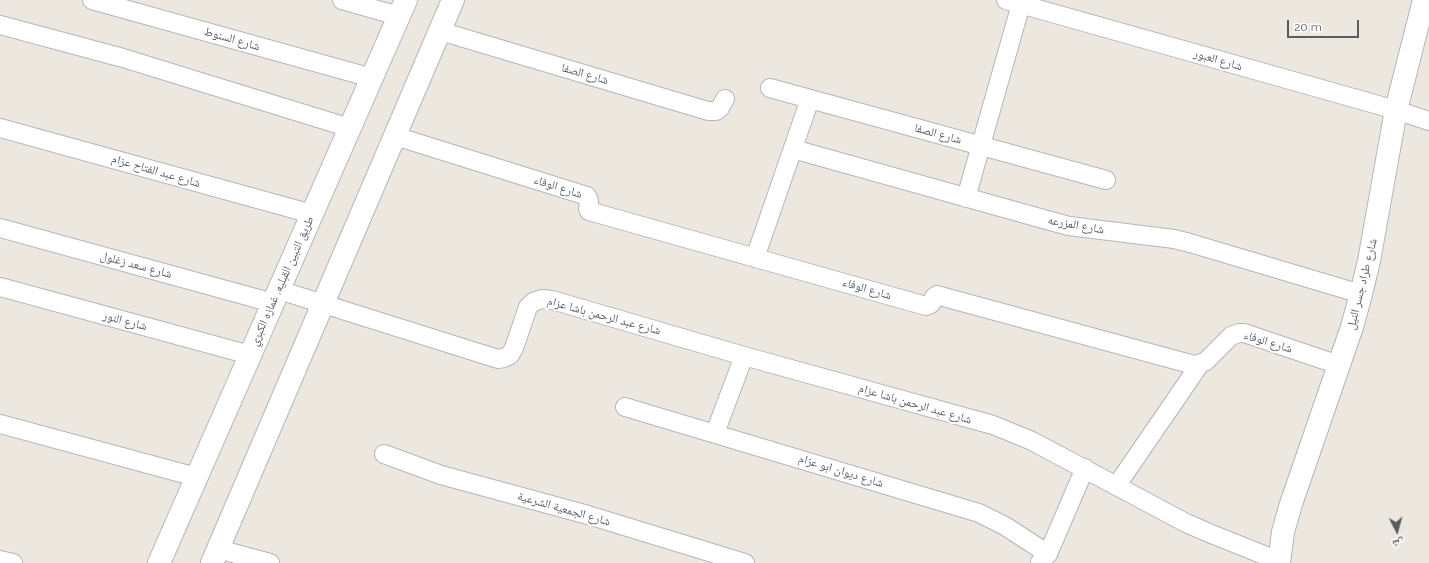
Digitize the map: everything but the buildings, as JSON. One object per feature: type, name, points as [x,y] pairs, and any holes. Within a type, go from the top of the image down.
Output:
[{"type":"street","name":"شارع السنوط","points":[[92,0],[372,78]]},
{"type":"street","points":[[342,0],[403,8]]},
{"type":"street","points":[[270,563],[215,556],[453,0]]},
{"type":"street","name":"شارع طراد جسر النيل","points":[[1279,562],[1283,532],[1291,504],[1362,294],[1396,110],[1424,0]]},
{"type":"street","points":[[966,198],[981,146],[1013,2]]},
{"type":"street","name":"شارع العبور","points":[[1013,2],[1396,110],[1429,122]]},
{"type":"street","name":"طريق التبين القبليه, غمازه الكبري","points":[[159,563],[403,8]]},
{"type":"street","points":[[0,25],[123,58],[350,128]]},
{"type":"street","name":"شارع الصفا","points":[[440,31],[708,111],[716,111],[720,108],[725,99]]},
{"type":"street","name":"شارع الصفا","points":[[770,88],[1106,180]]},
{"type":"street","points":[[755,258],[810,99]]},
{"type":"street","name":"شارع عبد الفتاح عزام","points":[[0,128],[312,214]]},
{"type":"street","name":"شارع الوفاء","points":[[395,136],[587,196],[589,198],[587,207],[589,211],[926,306],[931,304],[934,297],[937,295],[1189,364],[1200,364],[1206,361],[1231,336],[1244,333],[1339,365]]},
{"type":"street","name":"شارع المزرعه","points":[[793,149],[1069,226],[1174,239],[1190,243],[1362,294]]},
{"type":"street","name":"شارع سعد زغلول","points":[[0,228],[276,296],[323,304],[498,359],[510,355],[514,348],[528,307],[533,302]]},
{"type":"street","name":"شارع النور","points":[[0,287],[250,355]]},
{"type":"street","name":"شارع عبد الرحمن باشا عزام","points":[[533,302],[542,299],[552,300],[744,356],[993,425],[1032,441],[1118,485],[1186,523],[1279,562]]},
{"type":"street","points":[[715,434],[744,356]]},
{"type":"street","points":[[1118,485],[1200,364]]},
{"type":"street","name":"شارع ديوان ابو عزام","points":[[625,407],[979,513],[1005,526],[1044,559]]},
{"type":"street","points":[[0,424],[196,477]]},
{"type":"street","name":"شارع الجمعية الشرعية","points":[[384,454],[448,477],[588,516],[745,563]]},
{"type":"street","points":[[1044,559],[1085,468]]},
{"type":"street","points":[[0,560],[14,563]]}]
